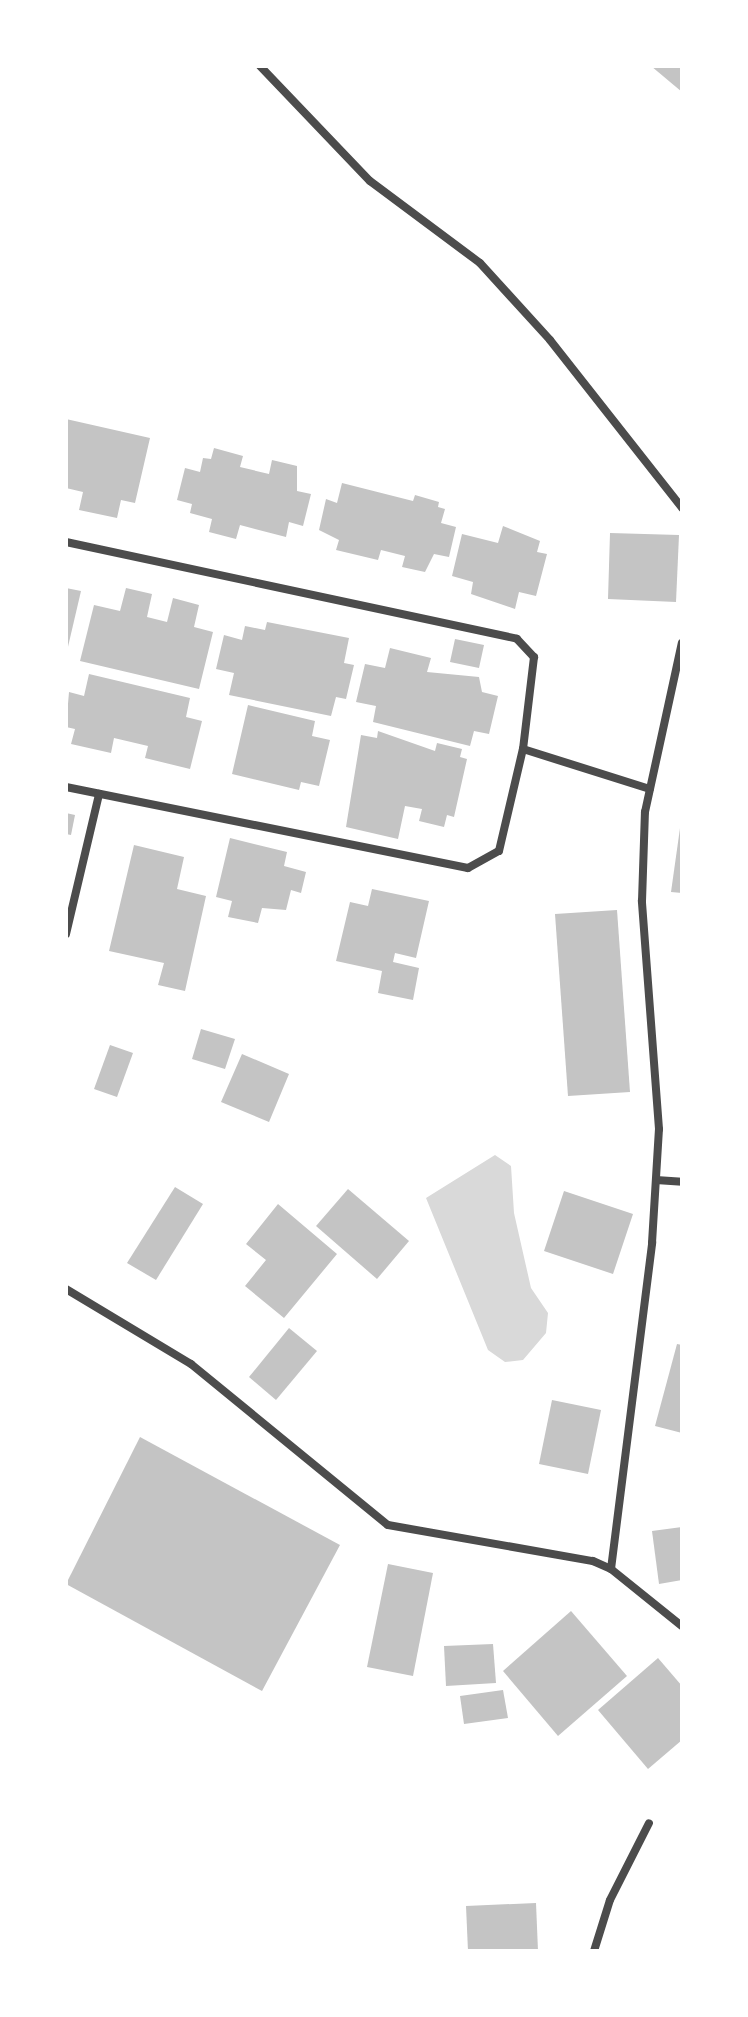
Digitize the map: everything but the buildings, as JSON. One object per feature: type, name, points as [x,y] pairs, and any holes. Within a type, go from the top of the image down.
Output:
[{"type":"street","points":[[260,66],[370,181],[480,263],[550,340],[682,508]]},
{"type":"street","points":[[66,542],[517,639],[534,657],[523,749],[507,833],[499,851],[468,868],[66,787]]},
{"type":"street","points":[[611,1569],[656,1180],[657,1076],[642,901],[650,789],[682,643]]},
{"type":"street","points":[[523,749],[650,789]]},
{"type":"street","points":[[66,934],[99,794]]},
{"type":"street","points":[[656,1180],[682,1182]]},
{"type":"street","points":[[66,1289],[191,1364],[388,1525],[576,1557],[611,1569],[682,1626]]},
{"type":"street","points":[[594,1951],[610,1900],[649,1823]]},
{"type":"shaded area","points":[[495,1155],[511,1166],[514,1213],[531,1288],[548,1313],[546,1333],[523,1360],[505,1362],[488,1350],[426,1198]]}]
